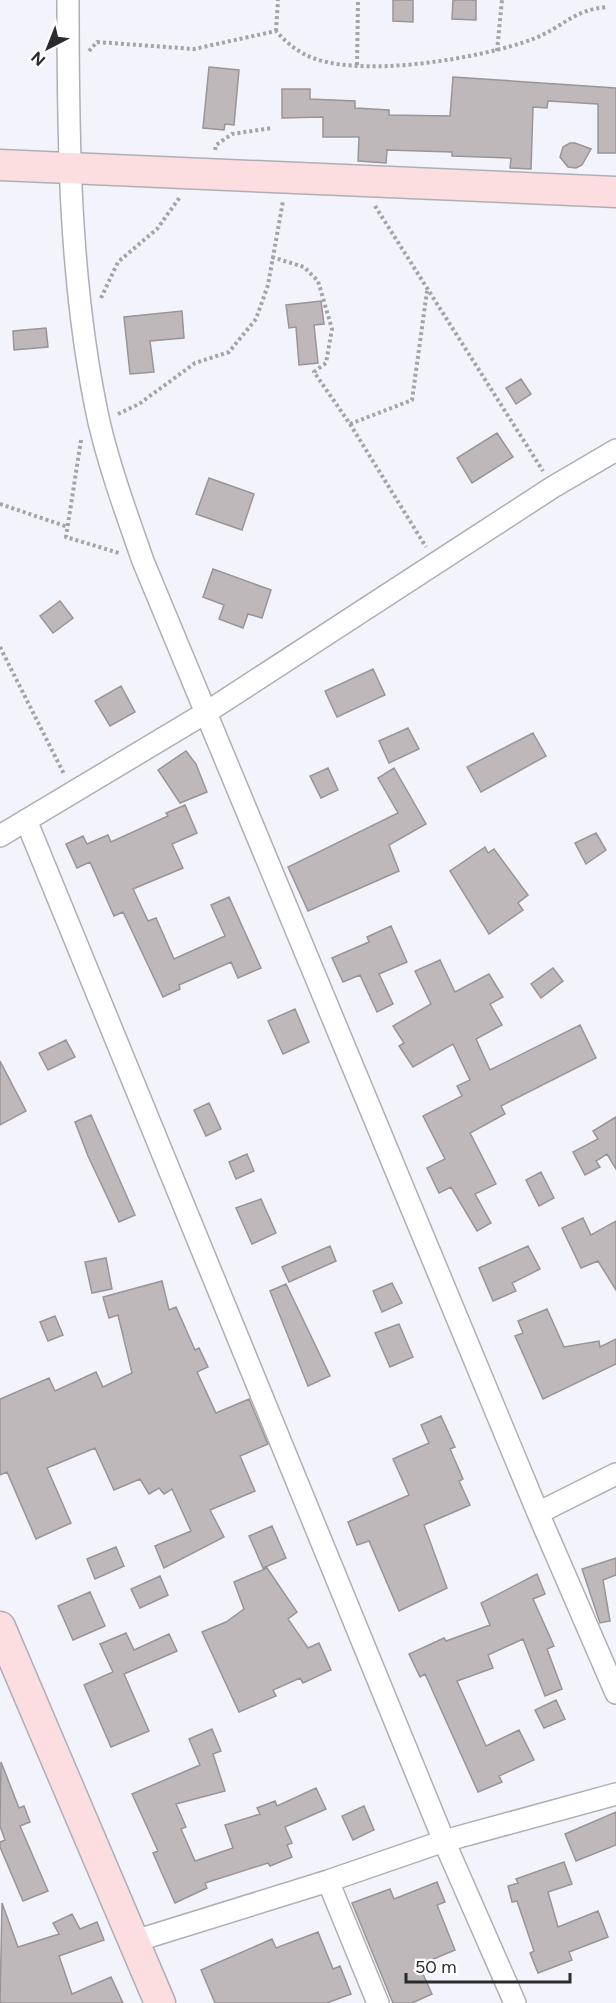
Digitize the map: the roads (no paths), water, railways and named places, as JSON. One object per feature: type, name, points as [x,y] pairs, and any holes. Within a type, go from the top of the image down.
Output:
[{"type":"main road","points":[[0,165],[616,192]]},
{"type":"main road","points":[[0,1627],[160,2003]]},
{"type":"street","points":[[68,0],[68,168],[85,338],[90,428],[538,1513],[616,1693]]},
{"type":"street","points":[[0,836],[207,712],[553,487],[616,450]]},
{"type":"street","points":[[26,820],[444,1841],[515,2003]]},
{"type":"street","points":[[538,1513],[616,1474]]},
{"type":"street","points":[[135,1941],[328,1881],[444,1841],[616,1794]]},
{"type":"street","points":[[328,1881],[378,2003]]}]
